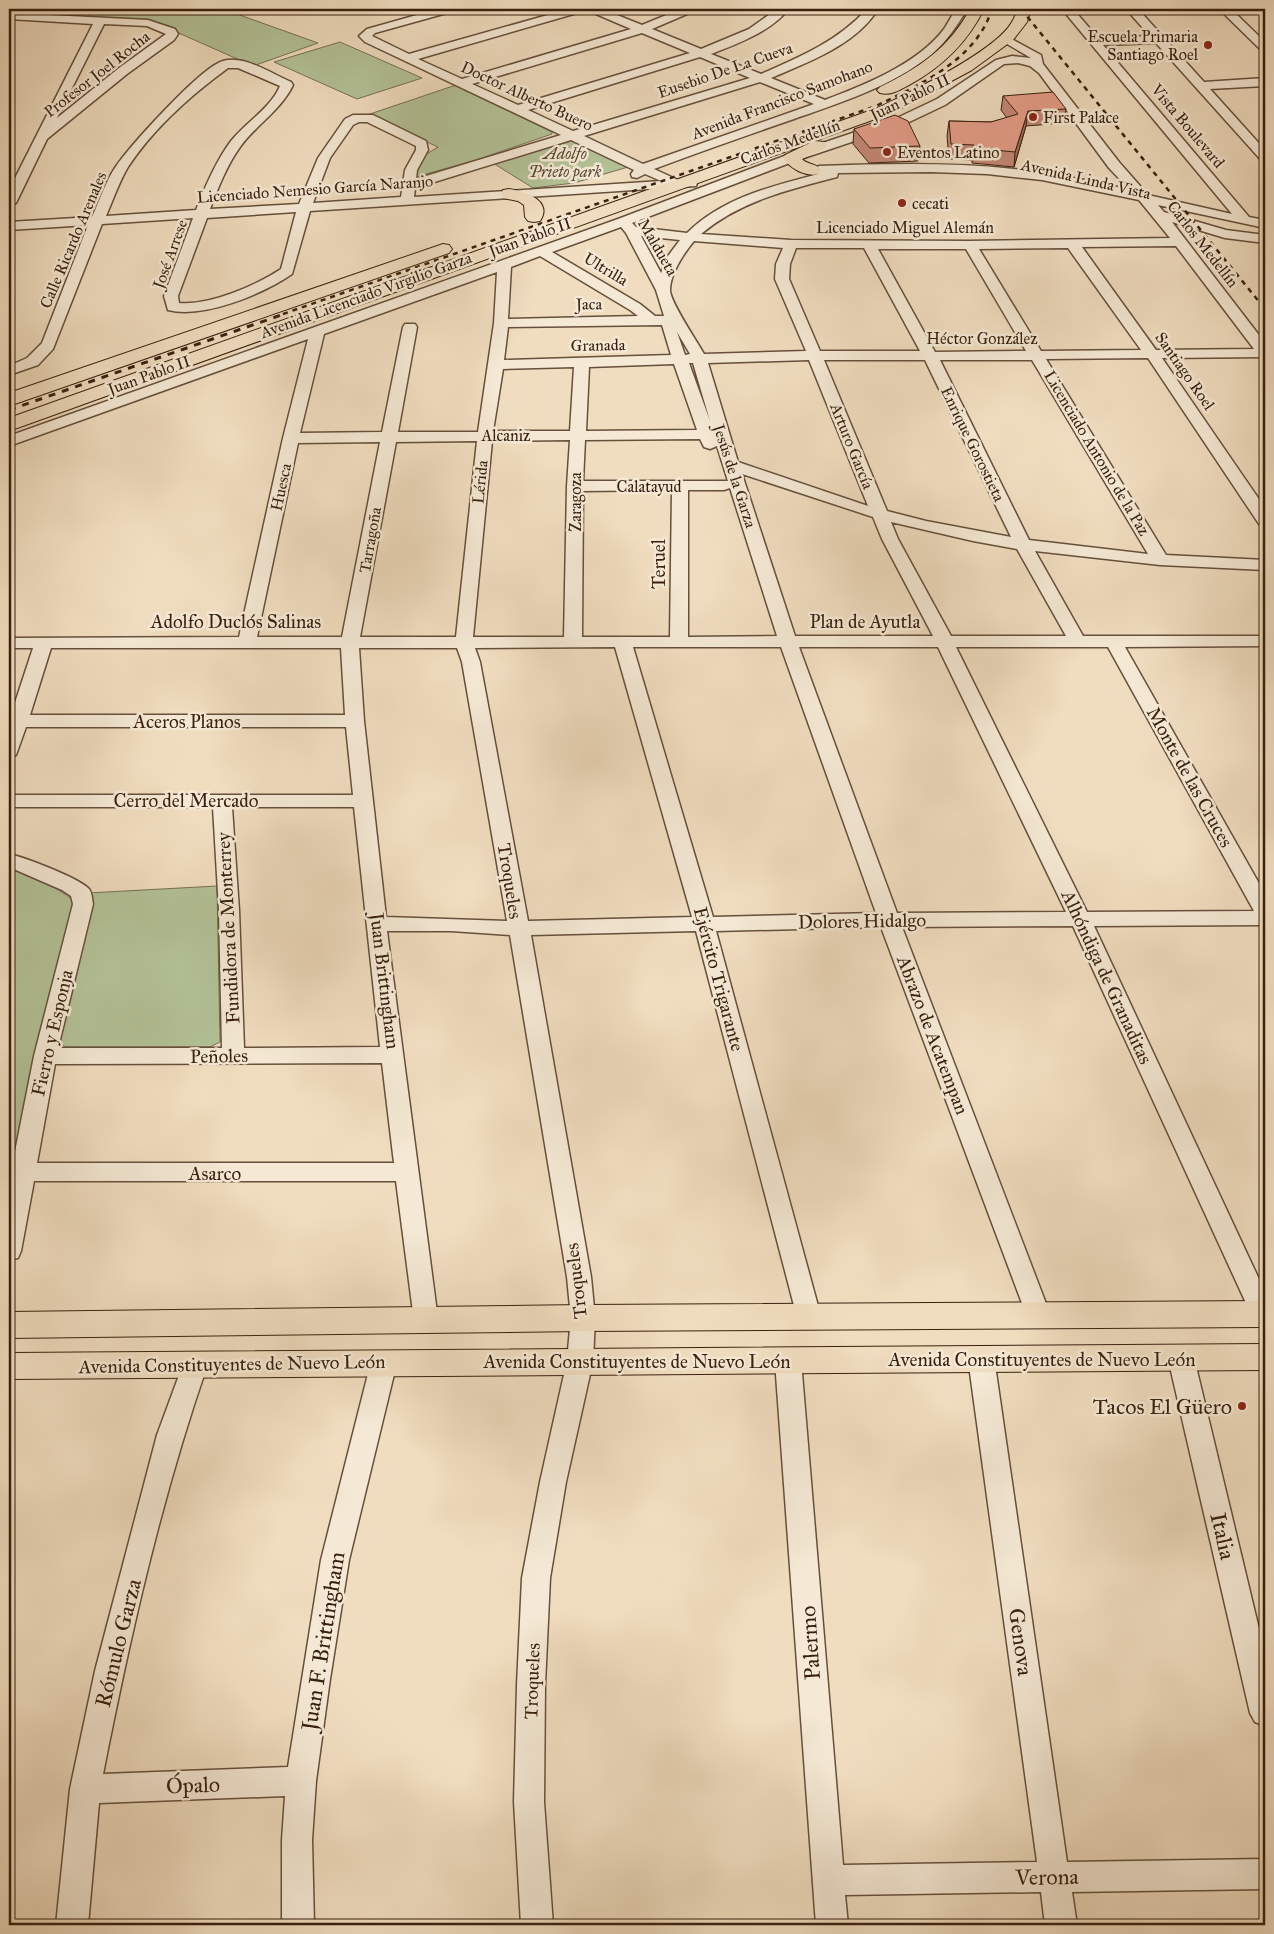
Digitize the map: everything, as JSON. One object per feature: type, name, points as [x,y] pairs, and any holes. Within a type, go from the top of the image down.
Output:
[{"type":"main road","name":"Juan Pablo II","points":[[515,224],[624,186],[649,172],[819,117],[890,88],[918,74],[943,56],[963,35],[977,9]]},
{"type":"main road","name":"Juan Pablo II","points":[[9,424],[858,121],[919,95],[948,80],[1006,39],[1016,28],[1024,13],[1024,9]]},
{"type":"main road","points":[[813,170],[799,166],[791,158],[842,136],[849,132],[858,121]]},
{"type":"main road","points":[[509,194],[521,196],[533,202],[535,208],[534,217]]},
{"type":"main road","name":"Juan Pablo II","points":[[9,400],[459,243]]},
{"type":"main road","points":[[69,404],[269,348]]},
{"type":"main road","points":[[9,1325],[1038,1314],[1264,1314]]},
{"type":"main road","name":"Avenida Constituyentes de Nuevo León","points":[[9,1366],[1265,1357]]},
{"type":"street","name":"Doctor Alberto Buero","points":[[450,9],[365,34],[369,40],[649,172],[679,184]]},
{"type":"street","points":[[408,58],[580,9]]},
{"type":"street","points":[[593,9],[824,104]]},
{"type":"street","points":[[462,83],[644,29],[690,9]]},
{"type":"street","points":[[518,109],[700,53],[746,36],[763,26],[783,9]]},
{"type":"street","name":"Eusebio De La Cueva","points":[[408,186],[762,78],[834,45],[873,9]]},
{"type":"street","name":"Avenida Francisco Samohano","points":[[649,172],[871,86],[915,60],[947,34],[956,22],[961,9]]},
{"type":"street","name":"Vista Boulevard","points":[[1067,9],[1244,220]]},
{"type":"street","points":[[1132,9],[1265,157]]},
{"type":"street","points":[[1225,9],[1265,48]]},
{"type":"street","points":[[9,16],[100,20]]},
{"type":"street","name":"Profesor Joel Rocha","points":[[9,203],[100,20],[148,23],[171,31],[173,36],[123,71],[42,137]]},
{"type":"street","points":[[1252,36],[1265,35]]},
{"type":"street","points":[[1006,39],[1037,57],[1037,64]]},
{"type":"street","points":[[1096,42],[1159,39]]},
{"type":"street","name":"Carlos Medellín","points":[[735,180],[791,158],[901,121],[941,102],[1000,62],[1021,60],[1037,64],[1114,165],[1158,213],[1265,353]]},
{"type":"street","name":"Calle Ricardo Arenales","points":[[9,372],[43,355],[97,220],[122,167],[157,124],[206,78],[220,67],[230,63],[245,66],[287,85]]},
{"type":"street","points":[[1201,86],[1265,82]]},
{"type":"street","name":"José Arrese","points":[[287,85],[283,96],[240,137],[229,154],[202,214],[171,296],[173,307],[178,309],[210,304],[281,277],[287,271],[304,208]]},
{"type":"street","points":[[304,208],[324,158],[349,122],[361,117],[369,118],[422,144],[422,150],[411,170],[407,201]]},
{"type":"street","name":"Avenida Linda Vista","points":[[776,176],[813,170],[990,171],[1042,176],[1141,196],[1211,215],[1265,224]]},
{"type":"street","points":[[662,290],[674,258],[691,236],[712,218],[748,197],[832,174]]},
{"type":"street","name":"Avenida Linda Vista","points":[[735,180],[832,174],[983,175],[1122,202],[1198,228],[1261,239]]},
{"type":"street","points":[[735,180],[750,190],[748,197]]},
{"type":"street","name":"Licenciado Nemesio García Naranjo","points":[[9,226],[735,180]]},
{"type":"street","name":"Avenida Licenciado Virgilio Garza","points":[[9,441],[541,250],[627,227],[735,180]]},
{"type":"street","points":[[1158,213],[1211,215]]},
{"type":"street","name":"Licenciado Miguel Alemán","points":[[627,227],[729,241],[791,244],[1073,245],[1179,242]]},
{"type":"street","name":"Maldueta","points":[[627,227],[662,290]]},
{"type":"street","points":[[1261,239],[1265,252]]},
{"type":"street","name":"Arturo García","points":[[791,244],[782,264],[782,279],[890,539],[946,642]]},
{"type":"street","name":"Enrique Gorostieta","points":[[869,245],[930,356],[1022,543],[1078,642]]},
{"type":"street","name":"Licenciado Antonio de la Paz","points":[[970,245],[1160,560]]},
{"type":"street","name":"Santiago Roel","points":[[1073,245],[1152,354],[1265,520]]},
{"type":"street","name":"Ultrilla","points":[[541,250],[636,307],[651,320]]},
{"type":"street","name":"Lérida","points":[[464,641],[485,435],[501,323],[504,264]]},
{"type":"street","name":"Jesús de la Garza","points":[[662,290],[672,319],[700,360],[724,485],[784,642]]},
{"type":"street","name":"Jesús de la Garza","points":[[672,319],[670,332],[681,361],[714,434],[732,465],[784,642]]},
{"type":"street","name":"Jaca","points":[[501,323],[672,319]]},
{"type":"street","name":"Tarragoña","points":[[350,642],[410,327]]},
{"type":"street","name":"Huesca","points":[[247,643],[316,331]]},
{"type":"street","name":"Héctor González","points":[[700,360],[815,355],[930,356],[1265,353]]},
{"type":"street","name":"Granada","points":[[496,365],[700,360]]},
{"type":"street","name":"Zaragoza","points":[[573,642],[575,486],[582,363]]},
{"type":"street","name":"Alcaniz","points":[[291,438],[714,434]]},
{"type":"street","points":[[732,465],[879,514],[1022,543],[1160,560],[1265,565]]},
{"type":"street","name":"Calatayud","points":[[575,486],[724,485]]},
{"type":"street","name":"Teruel","points":[[679,642],[680,486]]},
{"type":"street","name":"Plan de Ayutla","points":[[464,641],[1265,641]]},
{"type":"street","name":"Adolfo Duclós Salinas","points":[[9,643],[464,641]]},
{"type":"street","name":"Troqueles","points":[[464,641],[472,662],[488,750],[517,928],[579,1278],[582,1318],[580,1361],[553,1482],[536,1578],[531,1685],[530,1802],[537,1925]]},
{"type":"street","name":"Juan Brittingham","points":[[350,642],[355,721],[382,979],[394,1055],[406,1172],[426,1320]]},
{"type":"street","name":"Ejército Trigarante","points":[[622,642],[704,923],[809,1317]]},
{"type":"street","name":"Abrazo de Acatempan","points":[[784,642],[1038,1314]]},
{"type":"street","name":"Alhóndiga de Granaditas","points":[[946,642],[1080,919],[1264,1314]]},
{"type":"street","name":"Monte de las Cruces","points":[[1114,642],[1265,912]]},
{"type":"street","points":[[9,752],[44,643]]},
{"type":"street","name":"Aceros Planos","points":[[18,721],[355,721]]},
{"type":"street","name":"Fundidora de Monterrey","points":[[222,800],[229,910],[233,1055]]},
{"type":"street","name":"Cerro del Mercado","points":[[9,801],[364,801]]},
{"type":"street","name":"Fierro y Esponja","points":[[9,860],[69,885],[81,893],[83,904],[45,1056],[22,1172],[9,1251]]},
{"type":"street","name":"Dolores Hidalgo","points":[[377,924],[517,928],[890,920],[1265,918]]},
{"type":"street","name":"Peñoles","points":[[45,1056],[394,1055]]},
{"type":"street","name":"Asarco","points":[[22,1172],[406,1172]]},
{"type":"street","name":"Genova","points":[[981,1358],[1061,1925]]},
{"type":"street","name":"Italia","points":[[1181,1358],[1265,1714]]},
{"type":"street","name":"Palermo","points":[[788,1361],[832,1925]]},
{"type":"street","name":"Juan F. Brittingham","points":[[298,1925],[297,1840],[301,1781],[335,1560],[384,1362]]},
{"type":"street","name":"Rómulo Garza","points":[[72,1925],[85,1789],[114,1653],[170,1434],[194,1366]]},
{"type":"street","name":"Ópalo","points":[[85,1789],[301,1781]]},
{"type":"street","name":"Verona","points":[[828,1880],[1265,1874]]},
{"type":"green space","points":[[9,9],[223,9],[318,43],[253,66],[154,22],[9,14]]},
{"type":"green space","points":[[340,42],[422,78],[357,99],[274,62]]},
{"type":"green space","points":[[456,85],[552,132],[552,134],[476,160],[416,177],[413,175],[425,155],[438,147],[367,115]]},
{"type":"green space","name":"Adolfo Prieto park","points":[[568,139],[628,167],[574,183],[533,188],[493,163]]},
{"type":"green space","points":[[9,867],[54,888],[76,904],[9,1188]]},
{"type":"green space","points":[[217,886],[220,1042],[210,1047],[66,1047],[58,1043],[88,893]]},
{"type":"building","points":[[1053,92],[1066,109],[1028,111],[1015,152],[973,148],[974,145],[951,144],[949,121],[991,122],[1018,114],[1003,96]]},
{"type":"building","points":[[895,115],[908,121],[920,146],[870,148],[854,129]]},
{"type":"railway","points":[[283,314],[876,106],[928,79],[960,56],[973,43],[984,27],[992,9]]},
{"type":"railway","points":[[1021,9],[1265,309]]},
{"type":"railway","points":[[9,410],[287,313]]},
{"type":"place","name":"Escuela Primaria Santiago Roel","points":[[1208,45]]},
{"type":"place","name":"First Palace","points":[[1033,117]]},
{"type":"place","name":"Eventos Latino","points":[[887,152]]},
{"type":"place","name":"cecati","points":[[902,203]]},
{"type":"place","name":"Tacos El Güero","points":[[1242,1406]]}]
